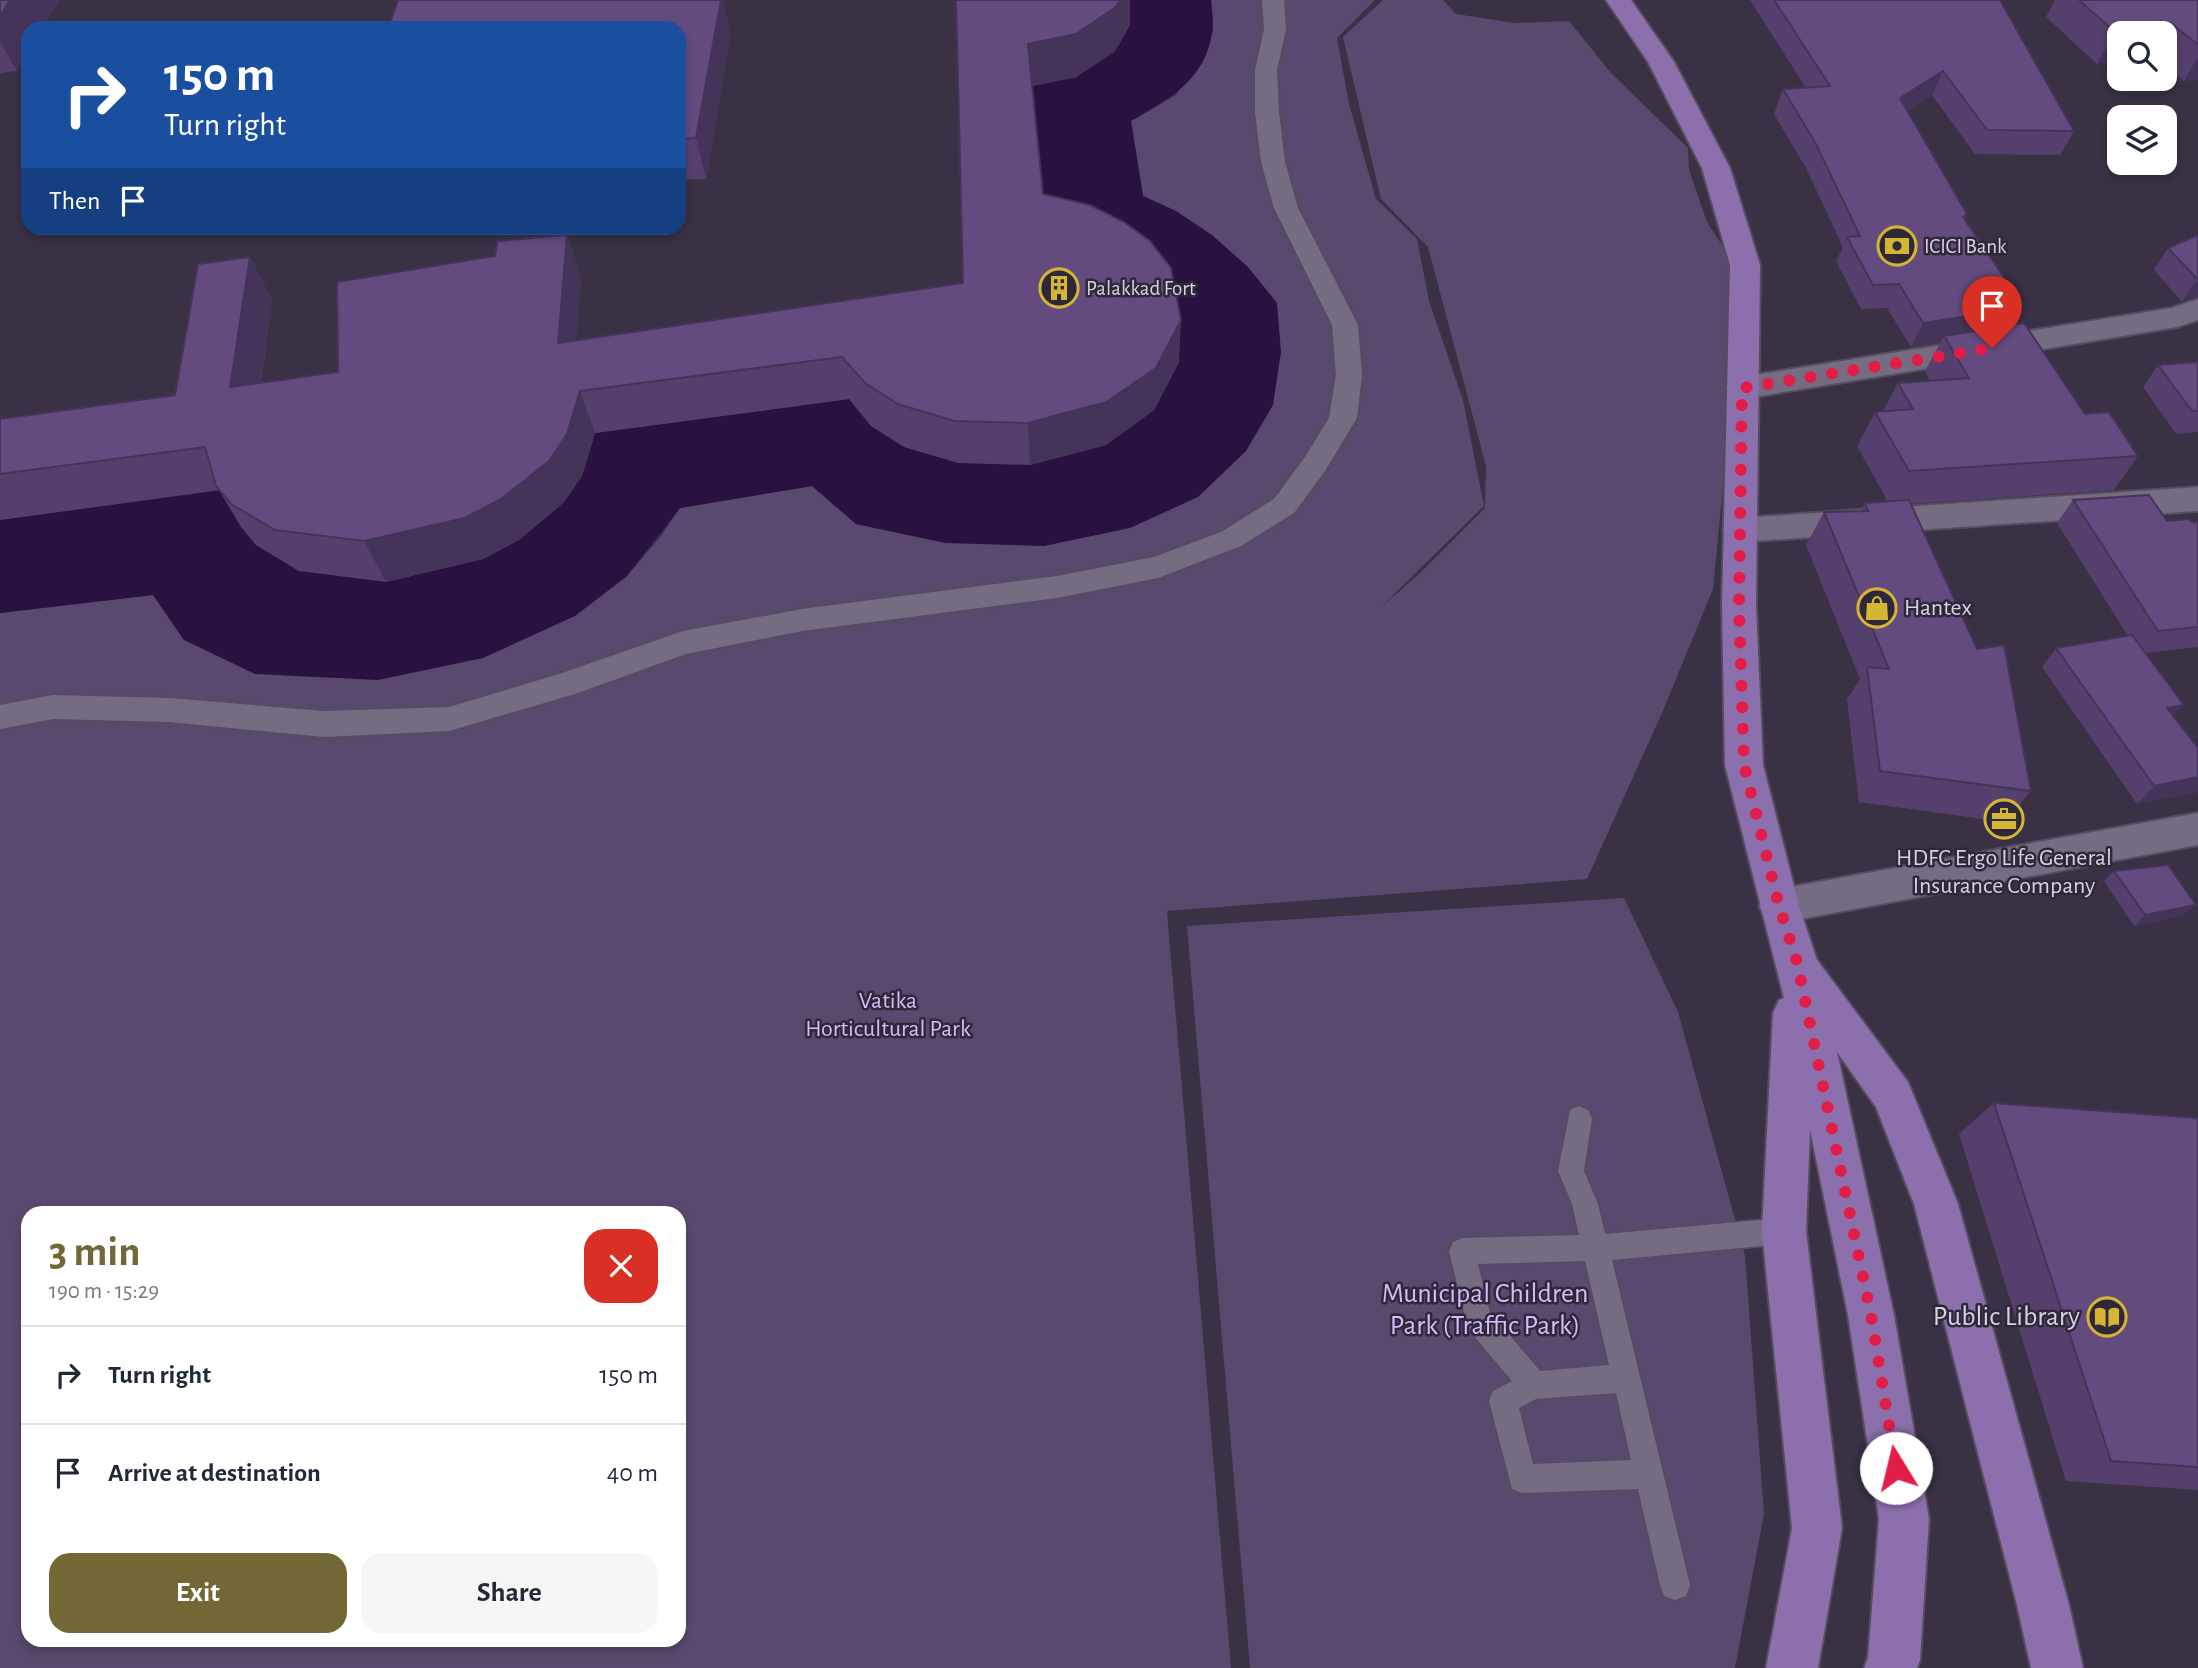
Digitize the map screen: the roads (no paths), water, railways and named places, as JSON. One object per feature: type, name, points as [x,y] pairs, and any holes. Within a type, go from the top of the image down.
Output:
[{"type":"main road","points":[[1618,0],[1661,62],[1716,168],[1745,265],[1739,606],[1744,765],[1779,906],[1797,962],[1871,1315],[1904,1519],[1894,1660],[1890,1668]]},
{"type":"main road","points":[[1792,1668],[1817,1528],[1784,1231],[1797,962]]},
{"type":"main road","points":[[1797,962],[1894,1097],[1936,1204],[2033,1565],[2057,1668]]},
{"type":"street","points":[[0,718],[53,707],[169,710],[324,724],[449,719],[564,685],[683,643],[802,620],[1082,582],[1158,568],[1231,539],[1284,506],[1315,464],[1343,418],[1349,375],[1345,325],[1286,208],[1273,162],[1267,112],[1266,70],[1275,29],[1273,0]]},
{"type":"street","points":[[1742,388],[2149,322],[2177,317],[2198,309]]},
{"type":"street","points":[[1740,530],[2198,499]]},
{"type":"street","points":[[1779,906],[2198,829]]},
{"type":"lane","points":[[1579,1118],[1571,1171],[1585,1204],[1675,1585]]},
{"type":"lane","points":[[1534,1385],[1478,1318],[1462,1251],[1595,1248],[1784,1231]]},
{"type":"lane","points":[[1626,1378],[1534,1385],[1503,1401],[1522,1479],[1649,1474]]},
{"type":"place","name":"ICICI Bank","points":[[1897,246]]},
{"type":"place","name":"Palakkad Fort","points":[[1059,288]]},
{"type":"place","name":"Hantex","points":[[1877,608]]},
{"type":"place","name":"HDFC Ergo Life General Insurance Company","points":[[2004,819]]},
{"type":"place","name":"Public Library","points":[[2107,1317]]},
{"type":"park label","name":"Vatika Horticultural Park","points":[[888,1015]]},
{"type":"park label","name":"Municipal Children Park (Traffic Park)","points":[[1485,1310]]}]
